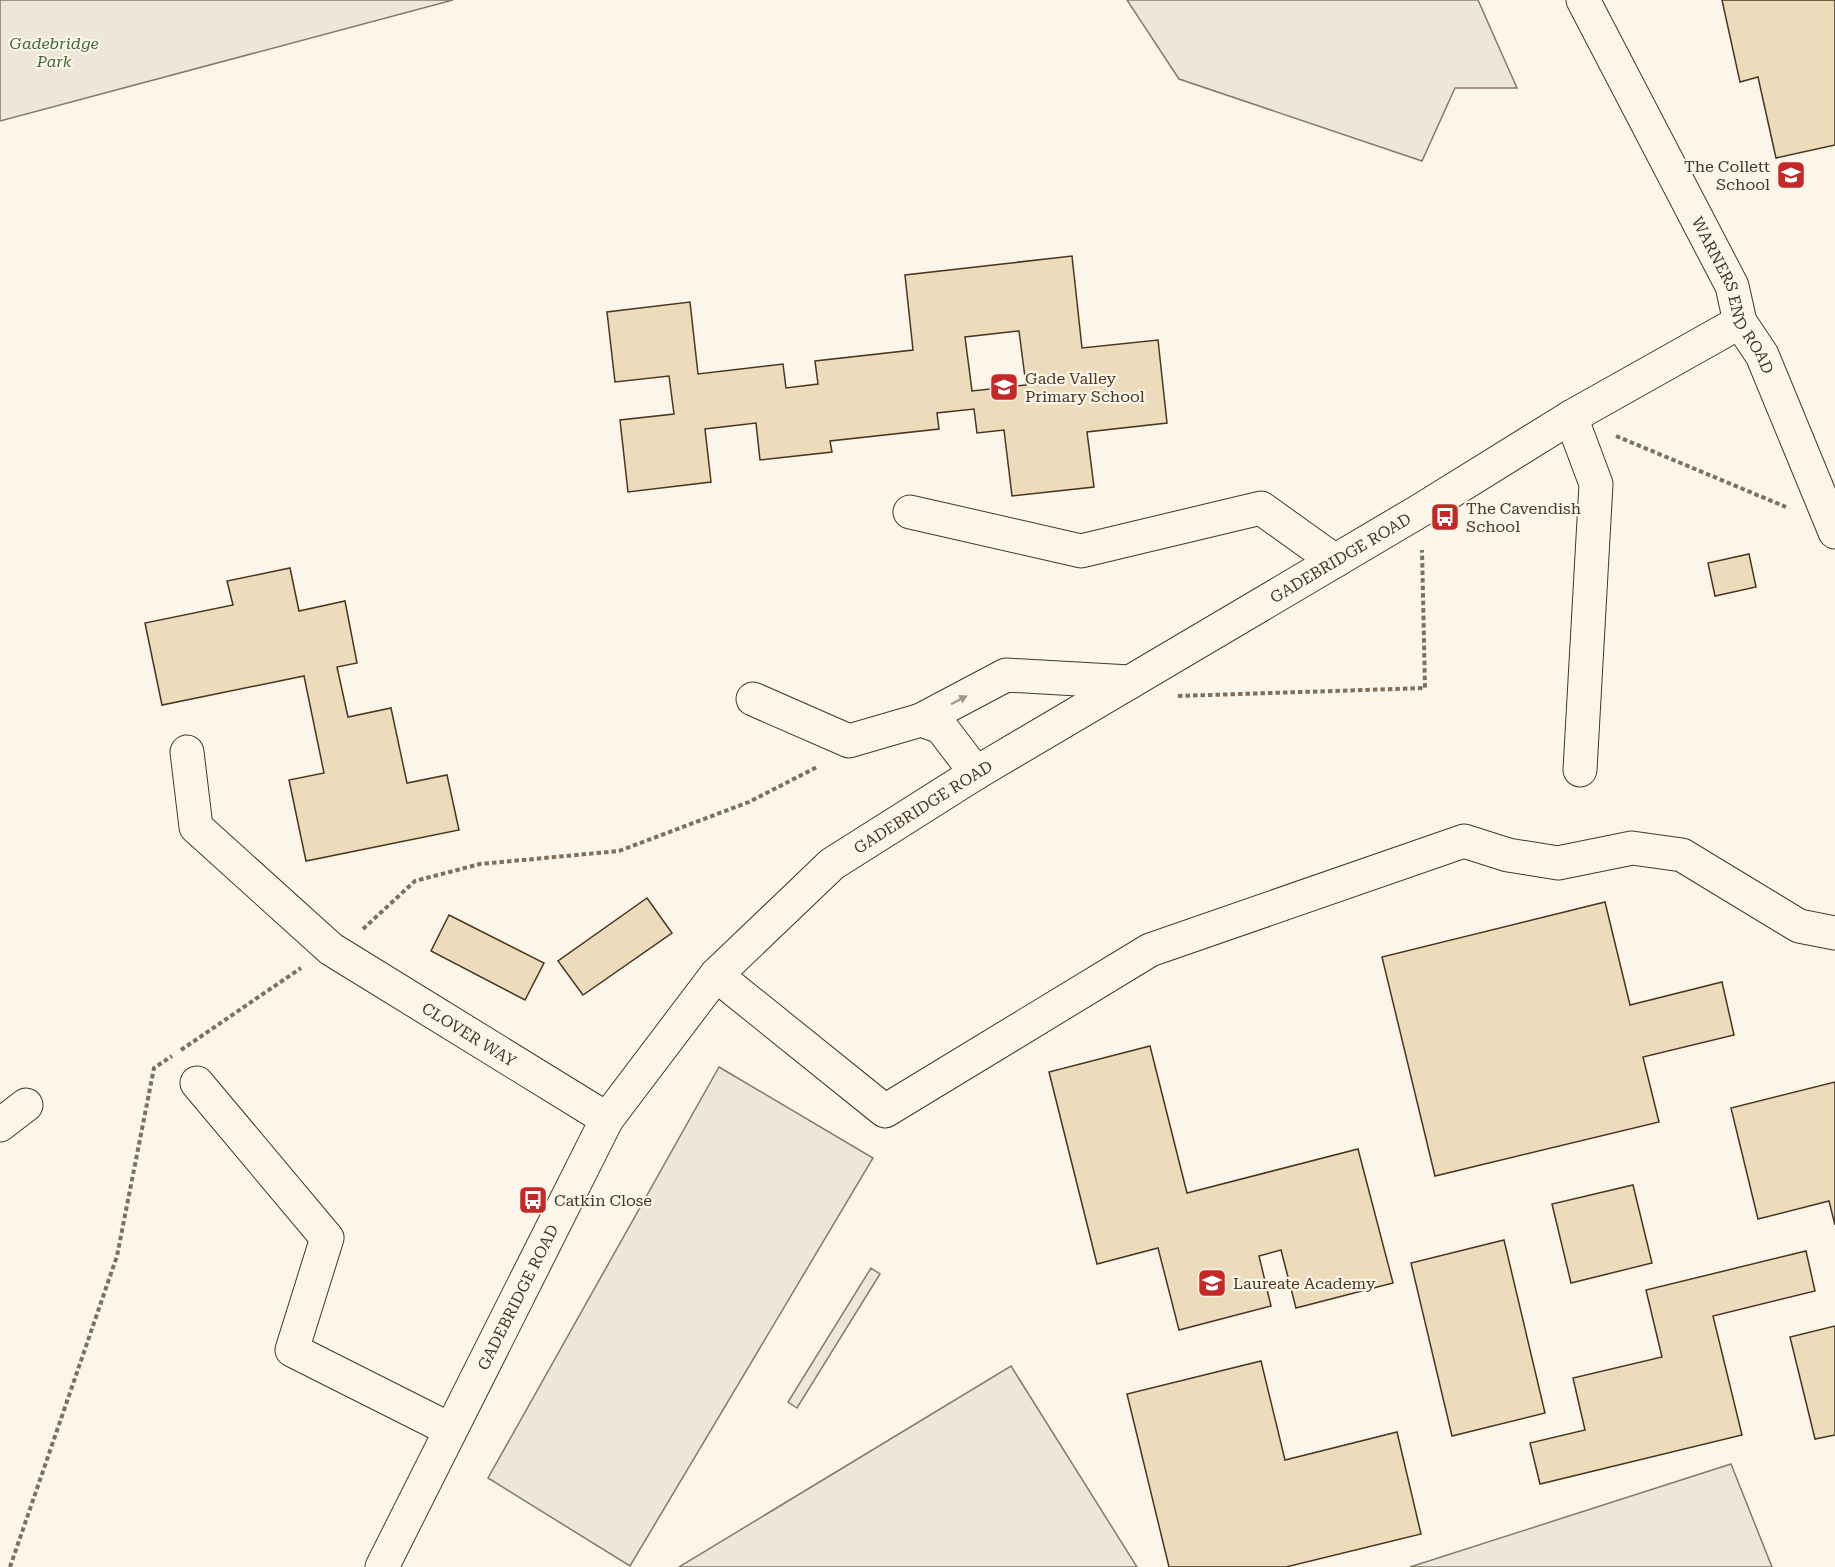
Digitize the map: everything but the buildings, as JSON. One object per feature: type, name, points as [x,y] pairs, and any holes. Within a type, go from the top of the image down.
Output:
[{"type":"street","name":"WARNERS END ROAD","points":[[1583,0],[1732,286],[1740,321],[1762,355],[1832,517]]},
{"type":"street","name":"GADEBRIDGE ROAD","points":[[382,1567],[449,1429],[607,1119],[716,975],[832,864],[976,773],[1421,510],[1571,417],[1740,321]]},
{"type":"street","points":[[1571,417],[1596,484],[1580,770]]},
{"type":"street","points":[[910,512],[1081,551],[1261,508],[1335,561]]},
{"type":"street","points":[[753,699],[849,741],[921,720],[1006,675],[1132,680]]},
{"type":"street","points":[[921,720],[941,727],[976,773]]},
{"type":"street","name":"CLOVER WAY","points":[[187,752],[196,827],[331,949],[607,1119]]},
{"type":"street","points":[[716,975],[885,1112],[1150,950],[1464,841],[1508,855],[1558,863],[1632,848],[1682,855],[1798,926],[1835,933]]},
{"type":"street","points":[[197,1083],[327,1238],[292,1350],[449,1429]]},
{"type":"street","points":[[0,1125],[27,1105]]},
{"type":"path","points":[[1571,417],[1832,517]]},
{"type":"path","points":[[1132,680],[1166,697],[1425,688],[1421,510]]},
{"type":"path","points":[[10,1567],[117,1256],[154,1068],[363,929],[415,881],[480,864],[619,851],[749,802],[822,764]]},
{"type":"green space","name":"Gadebridge Park","points":[[0,0],[453,0],[0,121]]},
{"type":"green space","points":[[1127,0],[1478,0],[1517,88],[1455,88],[1422,161],[1179,79]]},
{"type":"green space","points":[[719,1067],[873,1158],[630,1566],[488,1478]]},
{"type":"green space","points":[[871,1268],[880,1274],[797,1408],[788,1402]]},
{"type":"green space","points":[[1011,1366],[1137,1567],[679,1567]]},
{"type":"green space","points":[[1731,1464],[1772,1567],[1410,1567]]},
{"type":"place","name":"The Collett School","points":[[1791,175]]},
{"type":"place","name":"Gade Valley Primary School","points":[[1004,387]]},
{"type":"place","name":"The Cavendish School","points":[[1445,517]]},
{"type":"place","name":"Catkin Close","points":[[533,1200]]},
{"type":"place","name":"Laureate Academy","points":[[1212,1283]]}]
